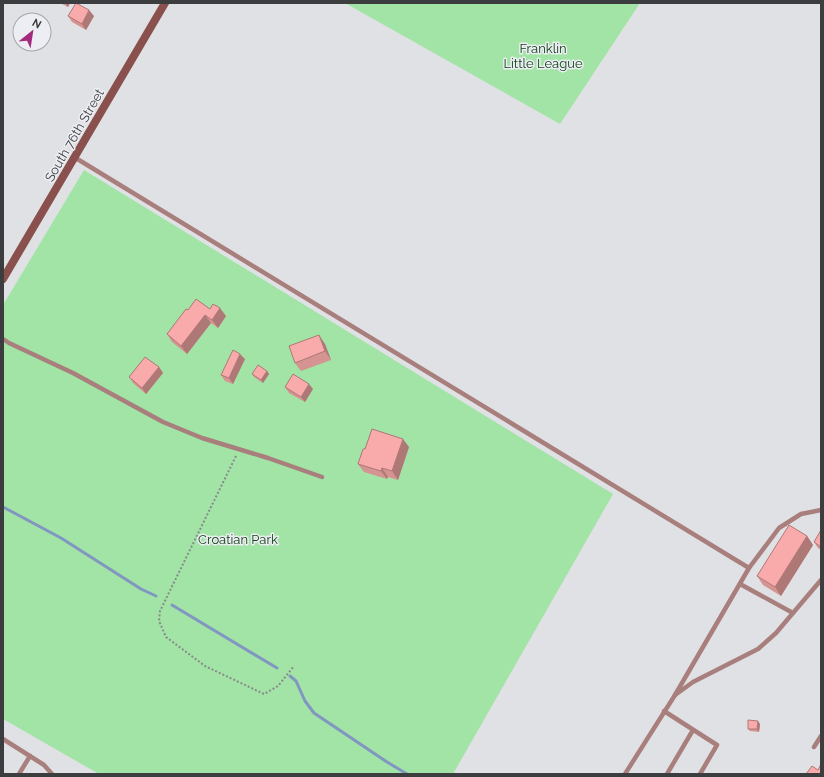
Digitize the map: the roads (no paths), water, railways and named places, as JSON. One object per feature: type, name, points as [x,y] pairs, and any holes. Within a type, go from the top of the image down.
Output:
[{"type":"main road","name":"South 76th Street","points":[[3,279],[165,3]]},
{"type":"lane","points":[[74,157],[749,568]]},
{"type":"lane","points":[[3,339],[73,373],[163,422],[202,438],[268,458],[322,477]]},
{"type":"lane","points":[[625,774],[675,695],[749,568],[779,528],[800,514],[821,510]]},
{"type":"lane","points":[[675,695],[693,682],[758,649],[776,633],[821,580]]},
{"type":"lane","points":[[740,584],[793,613]]},
{"type":"lane","points":[[664,711],[717,745],[700,774]]},
{"type":"lane","points":[[667,774],[693,730]]},
{"type":"lane","points":[[814,747],[821,736]]},
{"type":"lane","points":[[3,740],[44,765],[52,774]]},
{"type":"lane","points":[[19,774],[30,756]]},
{"type":"waterway","points":[[3,507],[61,538],[141,589],[156,596]]},
{"type":"waterway","points":[[172,605],[277,668]]},
{"type":"waterway","points":[[290,676],[296,681],[305,701],[314,713],[407,774]]},
{"type":"park label","name":"Franklin Little League","points":[[543,56]]},
{"type":"park label","name":"Croatian Park","points":[[238,539]]}]
